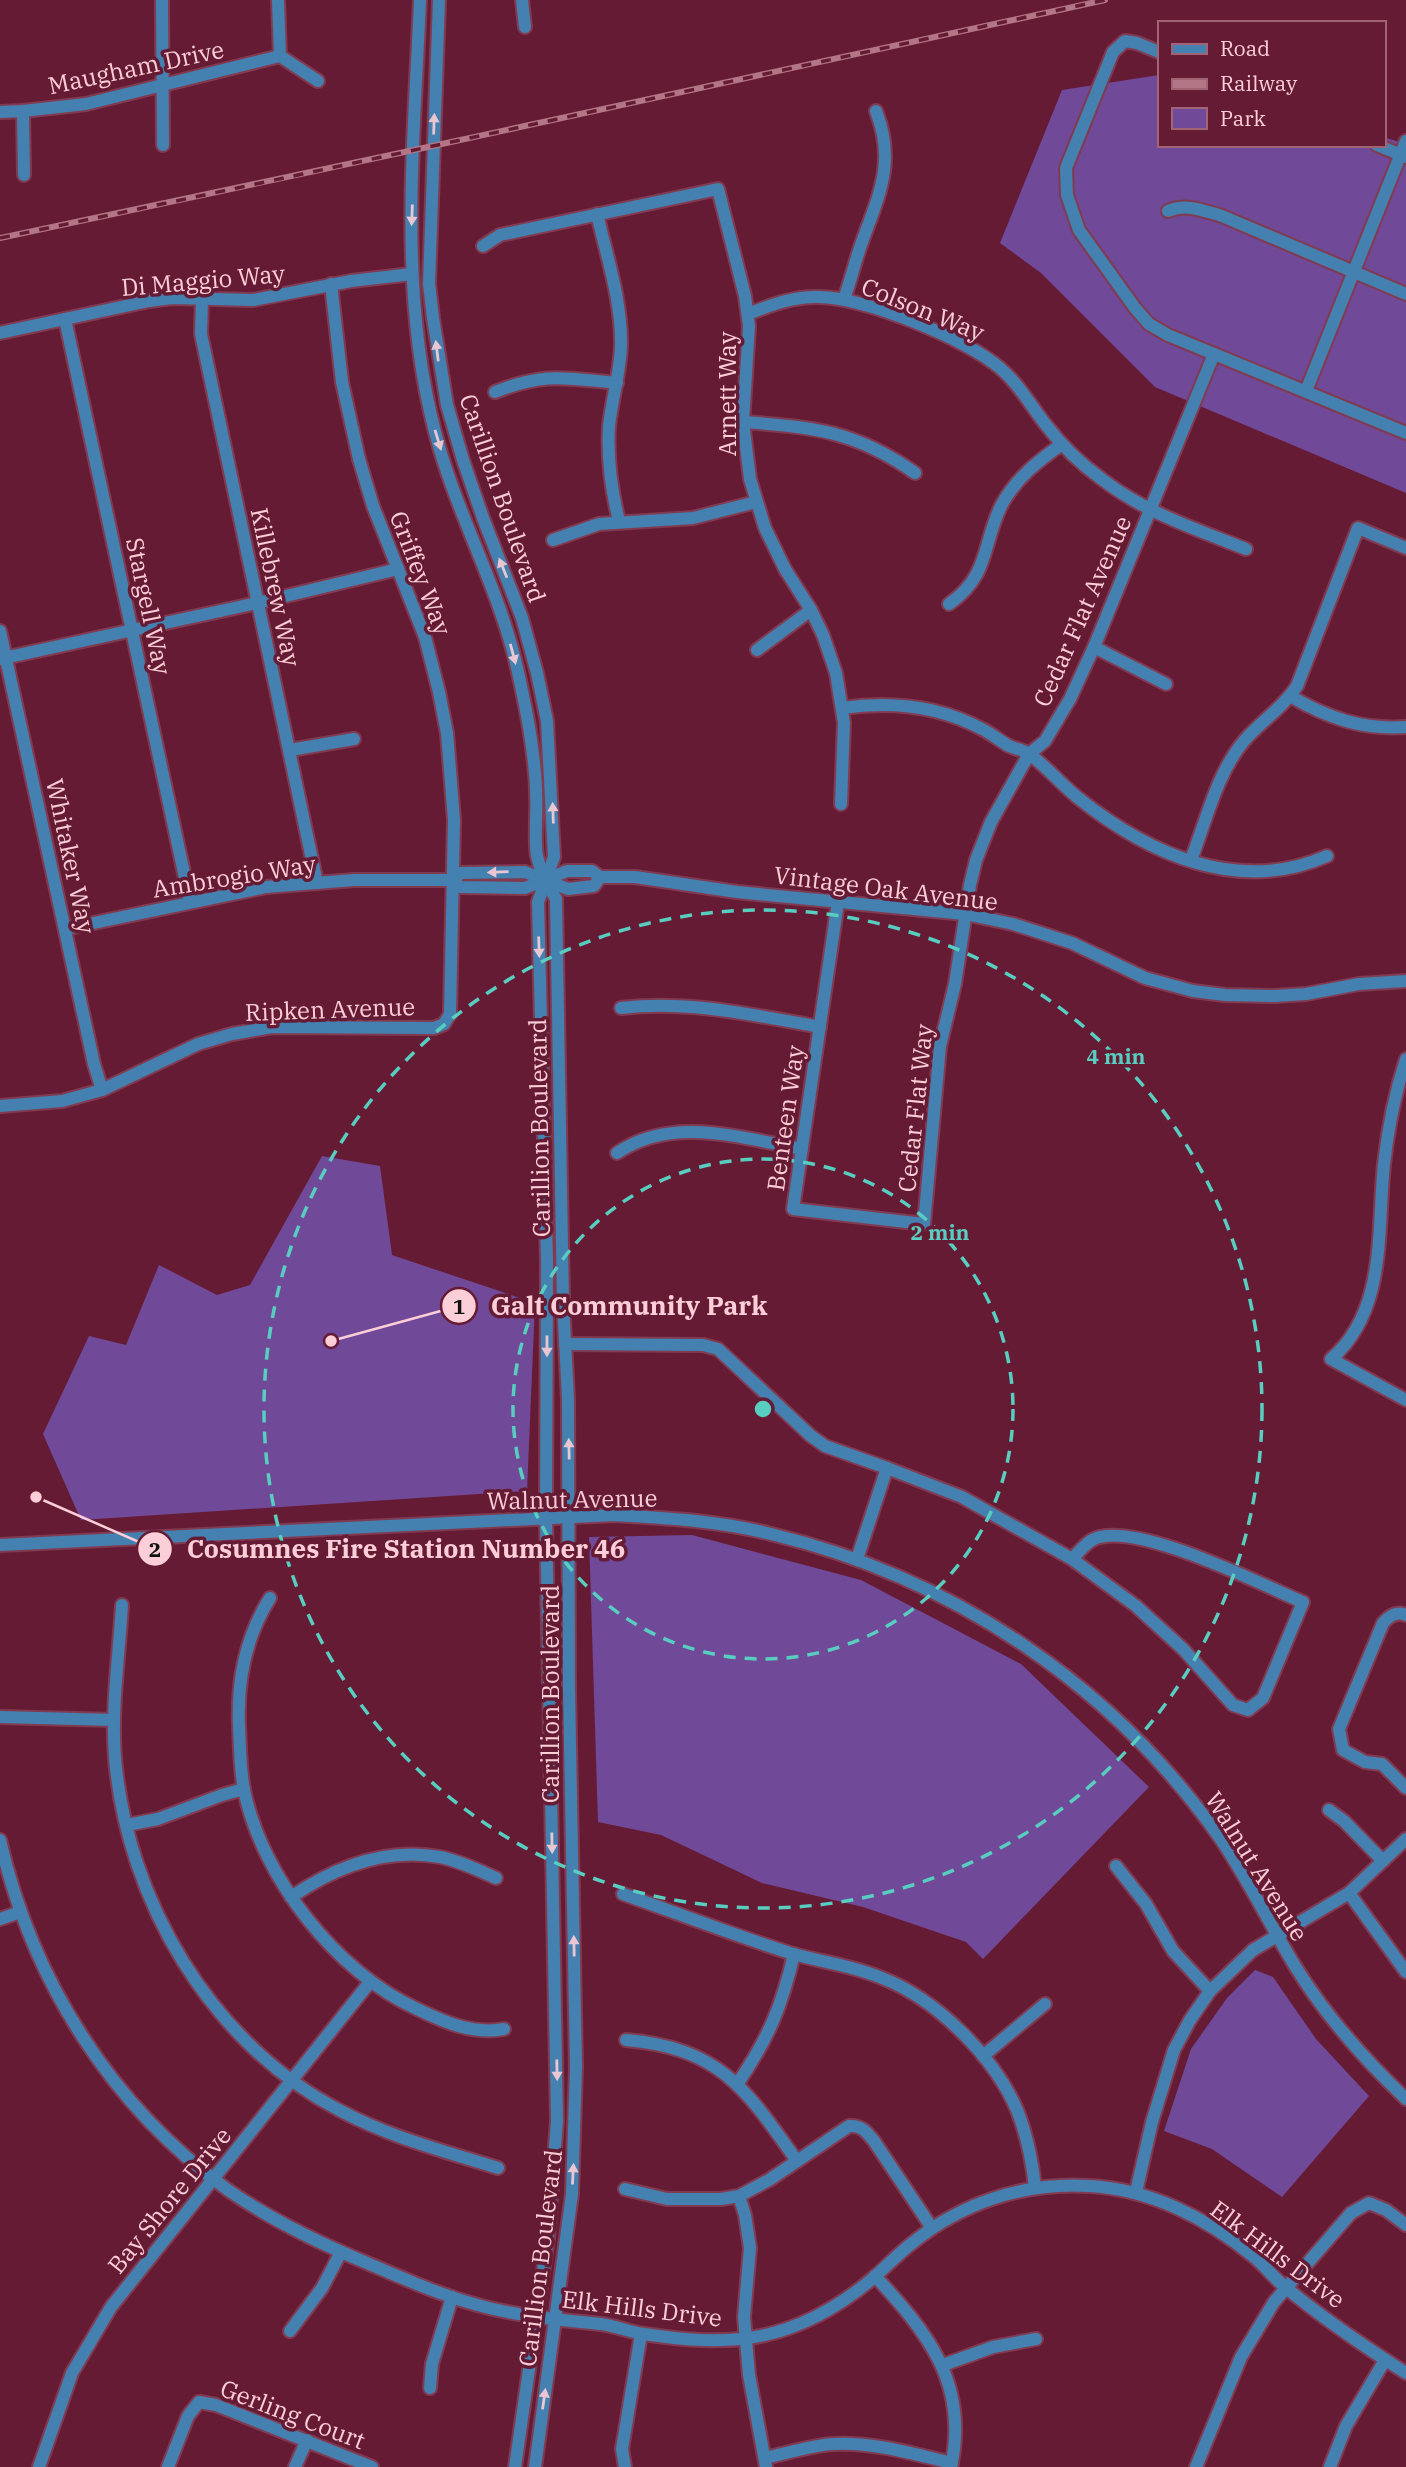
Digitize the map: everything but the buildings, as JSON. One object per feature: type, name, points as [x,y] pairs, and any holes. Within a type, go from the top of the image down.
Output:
[{"type":"street","points":[[162,0],[163,145]]},
{"type":"street","points":[[278,0],[280,56],[318,81]]},
{"type":"street","name":"Carillion Boulevard","points":[[420,0],[413,151],[412,274],[415,330],[435,433],[459,507],[496,598],[517,671],[533,754],[537,798],[536,855],[556,900],[570,1516],[569,1688],[576,2106],[572,2194],[536,2467]]},
{"type":"street","name":"Carillion Boulevard","points":[[439,0],[429,284],[433,318],[447,405],[463,460],[522,618],[537,673],[547,721],[554,857],[537,902],[547,1260],[546,1518],[557,2121],[552,2204],[515,2467]]},
{"type":"street","points":[[522,0],[525,27]]},
{"type":"street","points":[[1158,52],[1125,41],[1113,51],[1066,168],[1067,195],[1079,230],[1149,324],[1214,354],[1406,433]]},
{"type":"street","name":"Maugham Drive","points":[[0,111],[86,104],[280,56]]},
{"type":"street","points":[[23,111],[24,175]]},
{"type":"street","points":[[844,299],[861,243],[880,197],[883,180],[883,127],[876,111]]},
{"type":"street","points":[[1306,391],[1403,156],[1406,141]]},
{"type":"street","points":[[1382,147],[1403,156]]},
{"type":"street","name":"Arnett Way","points":[[597,214],[718,189],[748,314],[750,347],[743,422],[747,464],[756,502],[775,551],[811,610],[832,657],[842,708],[844,751],[841,804]]},
{"type":"street","points":[[1168,211],[1179,206],[1222,216],[1406,295]]},
{"type":"street","points":[[483,246],[500,235],[597,214],[619,312],[621,344],[609,424],[608,451],[619,521]]},
{"type":"street","name":"Di Maggio Way","points":[[0,333],[149,301],[253,300],[331,284],[412,274]]},
{"type":"street","name":"Griffey Way","points":[[331,284],[342,382],[350,422],[373,506],[425,637],[439,692],[447,733],[454,820],[452,880]]},
{"type":"street","name":"Killebrew Way","points":[[202,299],[201,334],[317,883]]},
{"type":"street","name":"Colson Way","points":[[748,314],[793,299],[844,299],[948,337],[981,354],[1018,386],[1062,444],[1105,482],[1149,511],[1246,549]]},
{"type":"street","name":"Stargell Way","points":[[65,319],[190,901]]},
{"type":"street","name":"Cedar Flat Avenue","points":[[965,914],[983,841],[1029,754],[1045,741],[1070,699],[1094,647],[1214,354]]},
{"type":"street","points":[[495,392],[542,377],[617,383]]},
{"type":"street","points":[[743,422],[806,427],[840,434],[877,449],[915,473]]},
{"type":"street","points":[[949,604],[965,591],[982,567],[995,521],[1011,489],[1030,467],[1062,444]]},
{"type":"street","points":[[553,540],[599,524],[693,518],[756,502]]},
{"type":"street","points":[[1191,860],[1222,777],[1233,756],[1252,732],[1290,696],[1302,676],[1358,528],[1406,548]]},
{"type":"street","points":[[3,658],[257,603],[398,569]]},
{"type":"street","points":[[757,650],[811,610]]},
{"type":"street","name":"Whitaker Way","points":[[0,631],[3,658],[94,1064],[103,1090]]},
{"type":"street","points":[[1094,647],[1166,684]]},
{"type":"street","points":[[1290,696],[1322,714],[1354,724],[1406,727]]},
{"type":"street","points":[[842,708],[895,705],[942,713],[981,728],[1009,746],[1029,754],[1077,797],[1113,824],[1151,845],[1227,871],[1261,873],[1294,868],[1327,856]]},
{"type":"street","points":[[290,750],[354,739]]},
{"type":"street","name":"Ambrogio Way","points":[[65,929],[266,887],[354,880],[452,880],[461,873],[525,872],[545,880]]},
{"type":"street","name":"Vintage Oak Avenue","points":[[545,880],[568,889],[594,886],[600,877],[635,877],[737,892],[965,914],[1051,935],[1142,977],[1225,995],[1275,996],[1359,984],[1406,981]]},
{"type":"street","name":"Ripken Avenue","points":[[0,1106],[62,1101],[103,1090],[198,1044],[232,1034],[272,1027],[434,1028],[444,1024],[450,1014],[452,992],[452,880]]},
{"type":"street","name":"Benteen Way","points":[[838,902],[793,1209],[924,1224]]},
{"type":"street","name":"Cedar Flat Way","points":[[924,1224],[940,1046],[955,984],[965,914]]},
{"type":"street","points":[[621,1008],[655,1004],[687,1005],[820,1027]]},
{"type":"street","points":[[1406,1059],[1401,1098],[1384,1165],[1380,1246],[1376,1271],[1369,1296],[1346,1346],[1331,1359],[1406,1400]]},
{"type":"street","points":[[617,1153],[645,1138],[686,1131],[707,1132],[802,1149]]},
{"type":"street","points":[[565,1344],[703,1345],[718,1349],[825,1446],[962,1497],[1072,1559],[1136,1606],[1183,1649],[1233,1705],[1248,1710],[1263,1698],[1303,1602],[1172,1546],[1118,1535],[1092,1539],[1072,1559]]},
{"type":"street","points":[[857,1559],[887,1468]]},
{"type":"street","name":"Walnut Avenue","points":[[0,1545],[614,1515],[666,1517],[769,1533],[857,1559],[929,1588],[975,1613],[1061,1670],[1111,1712],[1190,1798],[1235,1862],[1303,1978],[1336,2024],[1374,2068],[1406,2099]]},
{"type":"street","points":[[270,1598],[255,1625],[246,1651],[238,1709],[244,1789],[261,1841],[291,1897],[328,1944],[370,1982],[409,2006],[450,2023],[479,2031],[504,2029]]},
{"type":"street","points":[[122,1605],[114,1720],[120,1798],[138,1867],[152,1904],[195,1980],[215,2007],[290,2080],[335,2109],[362,2122],[498,2168]]},
{"type":"street","points":[[1406,1615],[1401,1613],[1389,1616],[1383,1623],[1339,1729],[1343,1750],[1365,1762],[1382,1764],[1406,1788]]},
{"type":"street","points":[[0,1717],[114,1720]]},
{"type":"street","points":[[127,1825],[158,1819],[244,1789]]},
{"type":"street","points":[[1329,1810],[1344,1821],[1383,1861]]},
{"type":"street","points":[[1136,2192],[1152,2122],[1174,2050],[1190,2020],[1210,1992],[1253,1950],[1349,1893],[1406,1839]]},
{"type":"street","name":"Elk Hills Drive","points":[[0,1840],[20,1912],[48,1979],[94,2056],[154,2126],[215,2179],[269,2216],[341,2252],[452,2297],[490,2308],[536,2317],[608,2325],[641,2334],[711,2340],[748,2338],[795,2326],[828,2311],[954,2213],[977,2203],[1035,2187],[1089,2186],[1136,2192],[1206,2224],[1253,2256],[1286,2287],[1406,2373]]},
{"type":"street","points":[[291,1897],[348,1866],[388,1856],[440,1857],[496,1878]]},
{"type":"street","points":[[1116,1866],[1146,1904],[1173,1951],[1210,1992]]},
{"type":"street","points":[[1349,1893],[1406,1972]]},
{"type":"street","points":[[623,1894],[794,1954],[851,1967],[883,1978],[936,2009],[964,2033],[983,2056],[1019,2114],[1030,2151],[1035,2187]]},
{"type":"street","points":[[0,1919],[20,1912]]},
{"type":"street","points":[[738,2083],[766,2040],[777,2014],[794,1954]]},
{"type":"street","name":"Bay Shore Drive","points":[[38,2467],[72,2373],[111,2308],[370,1982]]},
{"type":"street","points":[[983,2056],[1045,2004]]},
{"type":"street","points":[[626,2040],[667,2045],[692,2054],[738,2083],[797,2161]]},
{"type":"street","points":[[625,2189],[667,2199],[721,2199],[739,2196],[769,2180],[849,2126],[858,2126],[867,2131],[932,2228]]},
{"type":"street","points":[[739,2196],[750,2248],[744,2317],[751,2394],[765,2462],[831,2444],[847,2444],[887,2448],[952,2465],[954,2411],[943,2365],[901,2304],[876,2276]]},
{"type":"street","points":[[1196,2467],[1241,2357],[1286,2287],[1351,2213],[1369,2203],[1387,2210],[1406,2225]]},
{"type":"street","points":[[290,2331],[322,2288],[341,2252]]},
{"type":"street","points":[[430,2388],[432,2364],[452,2297]]},
{"type":"street","points":[[625,2467],[622,2449],[641,2334]]},
{"type":"street","points":[[943,2365],[993,2347],[1036,2339]]},
{"type":"street","points":[[1330,2467],[1346,2426],[1385,2360]]},
{"type":"street","name":"Gerling Court","points":[[168,2467],[188,2416],[199,2402],[216,2404],[372,2467]]},
{"type":"street","points":[[295,2467],[307,2440]]},
{"type":"green space","points":[[1158,75],[1158,147],[1385,147],[1385,138],[1406,144],[1406,493],[1155,387],[1041,273],[1000,243],[1062,90]]},
{"type":"green space","points":[[322,1156],[380,1166],[392,1255],[535,1303],[527,1491],[81,1520],[43,1434],[89,1336],[126,1345],[159,1265],[217,1295],[250,1285]]},
{"type":"green space","points":[[692,1535],[861,1580],[1021,1664],[1149,1787],[983,1959],[966,1942],[863,1907],[762,1883],[661,1835],[598,1822],[589,1537]]},
{"type":"green space","points":[[1255,1970],[1273,1977],[1316,2039],[1369,2096],[1282,2197],[1212,2149],[1164,2131],[1191,2049],[1227,1998]]},
{"type":"railway","points":[[0,238],[1105,0]]},
{"type":"place","name":"Galt Community Park","points":[[331,1341]]},
{"type":"place","name":"Cosumnes Fire Station Number 46","points":[[36,1497]]}]
